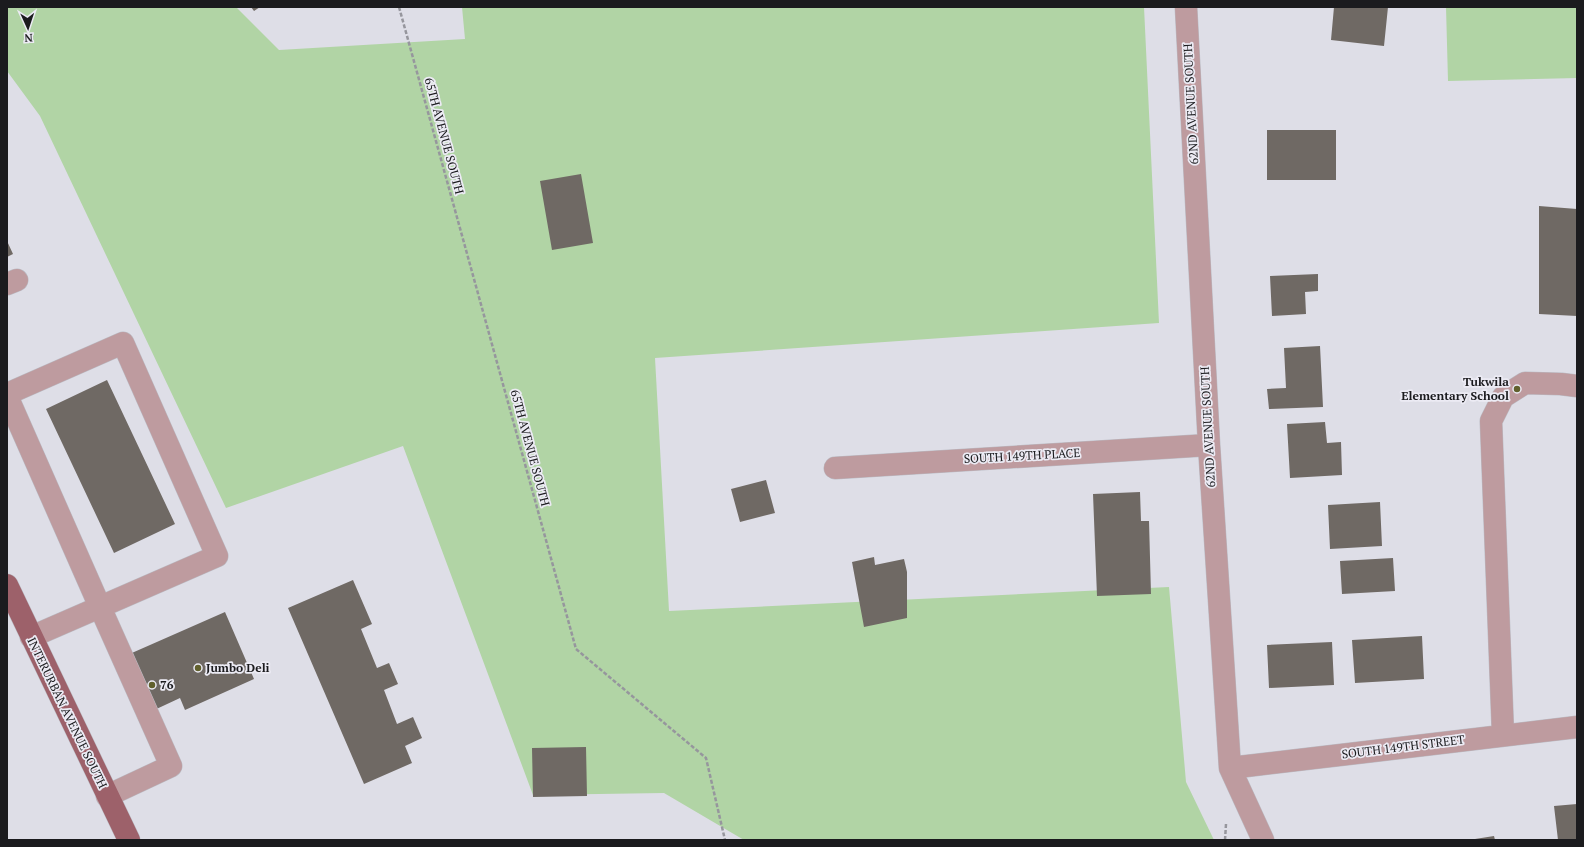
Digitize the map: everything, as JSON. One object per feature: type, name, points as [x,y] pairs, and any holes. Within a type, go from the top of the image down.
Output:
[{"type":"main road","name":"INTERURBAN AVENUE SOUTH","points":[[7,585],[128,840]]},
{"type":"street","name":"62ND AVENUE SOUTH","points":[[1186,7],[1209,445],[1230,768],[1262,840]]},
{"type":"street","points":[[31,637],[100,607],[217,556],[123,343],[7,395],[100,607],[171,766],[107,796]]},
{"type":"street","points":[[1503,735],[1491,421],[1503,397],[1525,383],[1577,386]]},
{"type":"street","name":"SOUTH 149TH PLACE","points":[[835,468],[1209,445]]},
{"type":"street","name":"SOUTH 149TH STREET","points":[[1230,768],[1577,727]]},
{"type":"path","name":"65TH AVENUE SOUTH","points":[[399,7],[576,649],[706,758],[726,840]]},
{"type":"green space","points":[[7,7],[236,7],[279,50],[465,39],[462,7],[1144,7],[1159,323],[655,358],[669,611],[1169,587],[1186,782],[1214,840],[744,840],[664,793],[533,795],[403,446],[226,508],[40,116],[7,71]]},
{"type":"green space","points":[[1446,7],[1577,7],[1577,78],[1448,81]]},
{"type":"building","points":[[251,7],[260,7],[254,11]]},
{"type":"building","points":[[1334,7],[1388,7],[1384,46],[1331,40]]},
{"type":"building","points":[[1267,130],[1336,130],[1336,180],[1267,180]]},
{"type":"building","points":[[581,174],[593,243],[552,250],[540,181]]},
{"type":"building","points":[[1539,206],[1577,209],[1577,316],[1539,314]]},
{"type":"building","points":[[7,241],[13,254],[7,257]]},
{"type":"building","points":[[1318,274],[1318,291],[1305,292],[1306,314],[1272,316],[1270,276]]},
{"type":"building","points":[[1320,346],[1323,407],[1269,409],[1267,389],[1286,388],[1284,348]]},
{"type":"building","points":[[107,380],[175,524],[114,553],[46,409]]},
{"type":"building","points":[[1325,422],[1327,443],[1341,442],[1342,475],[1290,478],[1287,424]]},
{"type":"building","points":[[766,480],[775,513],[740,522],[731,489]]},
{"type":"building","points":[[1140,492],[1141,521],[1149,521],[1151,594],[1097,596],[1093,494]]},
{"type":"building","points":[[1380,502],[1382,546],[1330,549],[1328,505]]},
{"type":"building","points":[[874,557],[875,565],[904,559],[907,572],[907,618],[864,627],[852,562]]},
{"type":"building","points":[[1393,558],[1395,591],[1342,594],[1340,561]]},
{"type":"building","points":[[353,580],[372,624],[361,629],[377,668],[389,663],[398,684],[384,690],[397,724],[413,717],[422,738],[405,746],[412,763],[364,784],[288,608]]},
{"type":"building","points":[[225,612],[254,679],[185,710],[180,698],[150,712],[125,656]]},
{"type":"building","points":[[1422,636],[1424,679],[1355,683],[1352,640]]},
{"type":"building","points":[[1332,642],[1334,685],[1269,688],[1267,645]]},
{"type":"building","points":[[586,747],[587,796],[533,797],[532,748]]},
{"type":"building","points":[[1577,804],[1577,840],[1558,840],[1554,806]]},
{"type":"building","points":[[1494,836],[1495,840],[1475,840],[1475,839]]},
{"type":"place","name":"Tukwila Elementary School","points":[[1517,389]]},
{"type":"place","name":"Jumbo Deli","points":[[198,668]]},
{"type":"place","name":"76","points":[[152,685]]}]
